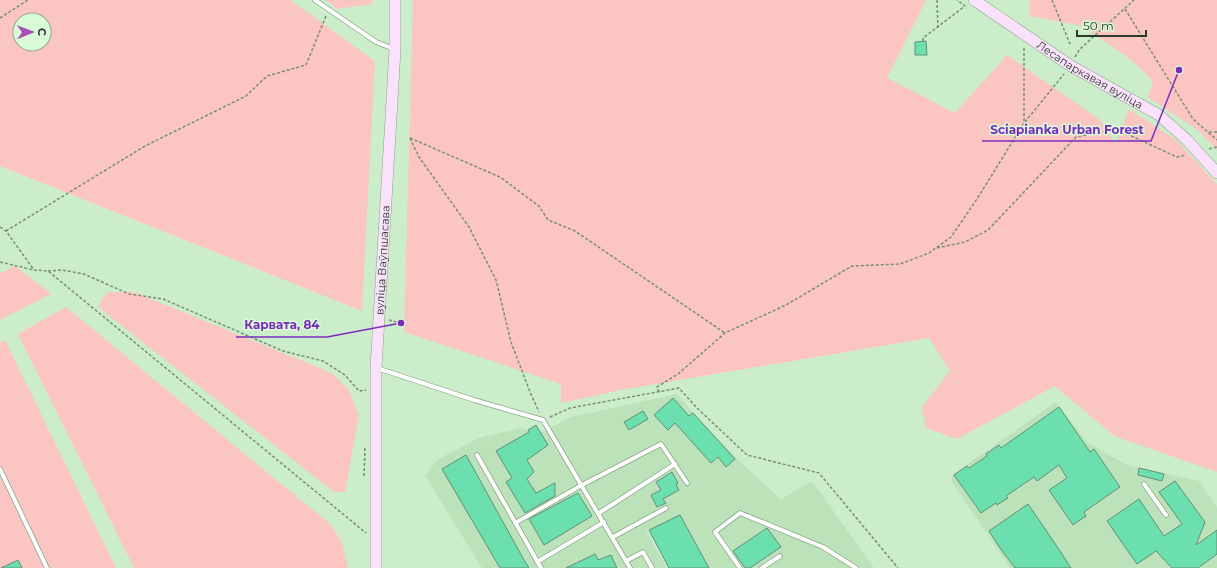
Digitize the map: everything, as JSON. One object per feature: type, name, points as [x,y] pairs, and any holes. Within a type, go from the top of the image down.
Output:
[{"type":"main road","name":"вуліца Ваўпшасава","points":[[376,568],[376,368],[395,50],[395,0]]},
{"type":"main road","name":"Лесапаркавая вуліца","points":[[974,0],[1023,35],[1071,66],[1159,115],[1199,152],[1217,173]]},
{"type":"lane","points":[[315,0],[376,42],[395,50]]},
{"type":"lane","points":[[376,368],[474,400],[543,420],[630,568]]},
{"type":"lane","points":[[516,523],[582,485],[661,444],[687,483]]},
{"type":"lane","points":[[477,455],[541,568]]},
{"type":"lane","points":[[599,513],[675,464]]},
{"type":"lane","points":[[0,469],[47,568]]},
{"type":"lane","points":[[1144,484],[1166,515]]},
{"type":"lane","points":[[613,537],[666,508]]},
{"type":"lane","points":[[740,568],[715,532],[740,513],[824,547],[856,568]]},
{"type":"lane","points":[[537,562],[604,522]]},
{"type":"lane","points":[[626,561],[643,552],[652,568]]},
{"type":"lane","points":[[762,568],[780,556]]},
{"type":"path","points":[[0,18],[28,0]]},
{"type":"path","points":[[936,0],[938,28]]},
{"type":"path","points":[[923,41],[923,38],[965,6],[957,0]]},
{"type":"path","points":[[1052,0],[1070,44]]},
{"type":"path","points":[[659,392],[657,387],[678,374],[725,333],[786,305],[852,266],[900,264],[929,253],[951,237],[977,199],[1024,123],[1071,66],[1080,49],[1134,0]]},
{"type":"path","points":[[1124,9],[1193,119],[1217,140]]},
{"type":"path","points":[[6,232],[145,146],[246,96],[267,76],[306,65],[328,10]]},
{"type":"path","points":[[1023,35],[1025,60],[1024,123]]},
{"type":"path","points":[[935,249],[965,242],[988,230],[1076,137],[1116,129],[1177,157],[1217,147]]},
{"type":"path","points":[[1209,132],[1217,132]]},
{"type":"path","points":[[725,333],[575,231],[548,220],[539,206],[500,177],[410,138],[419,157],[469,226],[496,280],[511,342],[530,392],[543,420],[570,408],[679,388],[747,455],[819,473],[898,568]]},
{"type":"path","points":[[0,227],[6,232],[34,270]]},
{"type":"path","points":[[0,262],[34,270],[62,270],[84,274],[129,294],[162,299],[284,351],[323,361],[345,375],[359,391],[367,390]]},
{"type":"path","points":[[48,271],[375,541]]},
{"type":"shaded area","points":[[0,0],[290,0],[375,61],[362,311],[0,166]]},
{"type":"shaded area","points":[[326,0],[372,0],[372,4],[337,9]]},
{"type":"shaded area","points":[[413,0],[926,0],[887,78],[955,113],[1007,55],[1100,120],[1116,144],[1129,109],[1176,140],[1217,184],[1217,472],[1114,436],[1055,386],[957,439],[926,428],[922,407],[950,371],[929,338],[621,390],[561,403],[561,384],[404,332]]},
{"type":"shaded area","points":[[1029,0],[1217,0],[1217,150],[1198,130],[1148,97],[1153,81],[1130,59],[1082,26],[1030,16]]},
{"type":"shaded area","points":[[15,266],[51,294],[0,320],[0,273]]},
{"type":"shaded area","points":[[108,292],[134,292],[332,373],[349,390],[359,415],[345,492],[334,492],[108,315],[99,307],[102,298]]},
{"type":"shaded area","points":[[66,307],[330,524],[342,542],[348,568],[134,568],[18,334]]},
{"type":"shaded area","points":[[5,340],[116,568],[0,568],[0,343]]},
{"type":"shaded area","points":[[677,394],[739,461],[781,499],[812,481],[874,568],[669,568],[649,530],[651,528],[646,530],[667,568],[482,568],[425,476],[437,460],[478,438],[522,428],[528,430],[536,425],[540,433],[571,417]]},
{"type":"shaded area","points":[[1056,402],[1087,442],[1127,465],[1199,481],[1217,507],[1217,568],[1010,568],[952,482],[952,475]]},
{"type":"building","points":[[926,41],[927,55],[915,55],[915,42]]},
{"type":"building","points":[[673,398],[689,416],[693,413],[735,459],[726,467],[718,457],[711,463],[675,423],[668,430],[654,415]]},
{"type":"building","points":[[1059,407],[1090,452],[1094,449],[1120,487],[1084,512],[1086,516],[1073,525],[1049,490],[1067,478],[1059,465],[1037,481],[1034,477],[1006,496],[1008,498],[997,505],[996,503],[981,513],[954,475],[967,466],[969,468],[987,456],[986,454],[999,445],[1001,448]]},
{"type":"building","points":[[643,411],[648,419],[629,430],[624,422]]},
{"type":"building","points":[[536,425],[548,445],[527,460],[534,472],[527,479],[536,493],[555,483],[555,496],[525,513],[506,482],[512,478],[496,451],[529,432],[528,430]]},
{"type":"building","points":[[466,455],[529,568],[500,568],[442,469]]},
{"type":"building","points":[[1139,468],[1164,474],[1162,481],[1138,475]]},
{"type":"building","points":[[672,472],[678,483],[676,484],[679,490],[663,499],[666,503],[657,507],[651,495],[661,490],[656,482]]},
{"type":"building","points":[[1175,481],[1205,522],[1196,545],[1217,530],[1217,554],[1198,568],[1172,568],[1156,551],[1137,564],[1107,521],[1139,499],[1164,536],[1182,524],[1159,492]]},
{"type":"building","points":[[578,493],[592,516],[544,545],[529,519]]},
{"type":"building","points":[[1028,504],[1071,568],[1015,568],[1000,548],[989,531]]},
{"type":"building","points":[[680,515],[709,568],[669,568],[649,530]]},
{"type":"building","points":[[767,528],[781,547],[750,568],[745,568],[733,551]]},
{"type":"building","points":[[595,554],[598,560],[611,555],[617,568],[566,568]]},
{"type":"building","points":[[18,560],[22,568],[1,568]]},
{"type":"place","name":"Sciapianka Urban Forest","points":[[1179,70]]},
{"type":"place","name":"Карвата, 84","points":[[401,323]]}]
